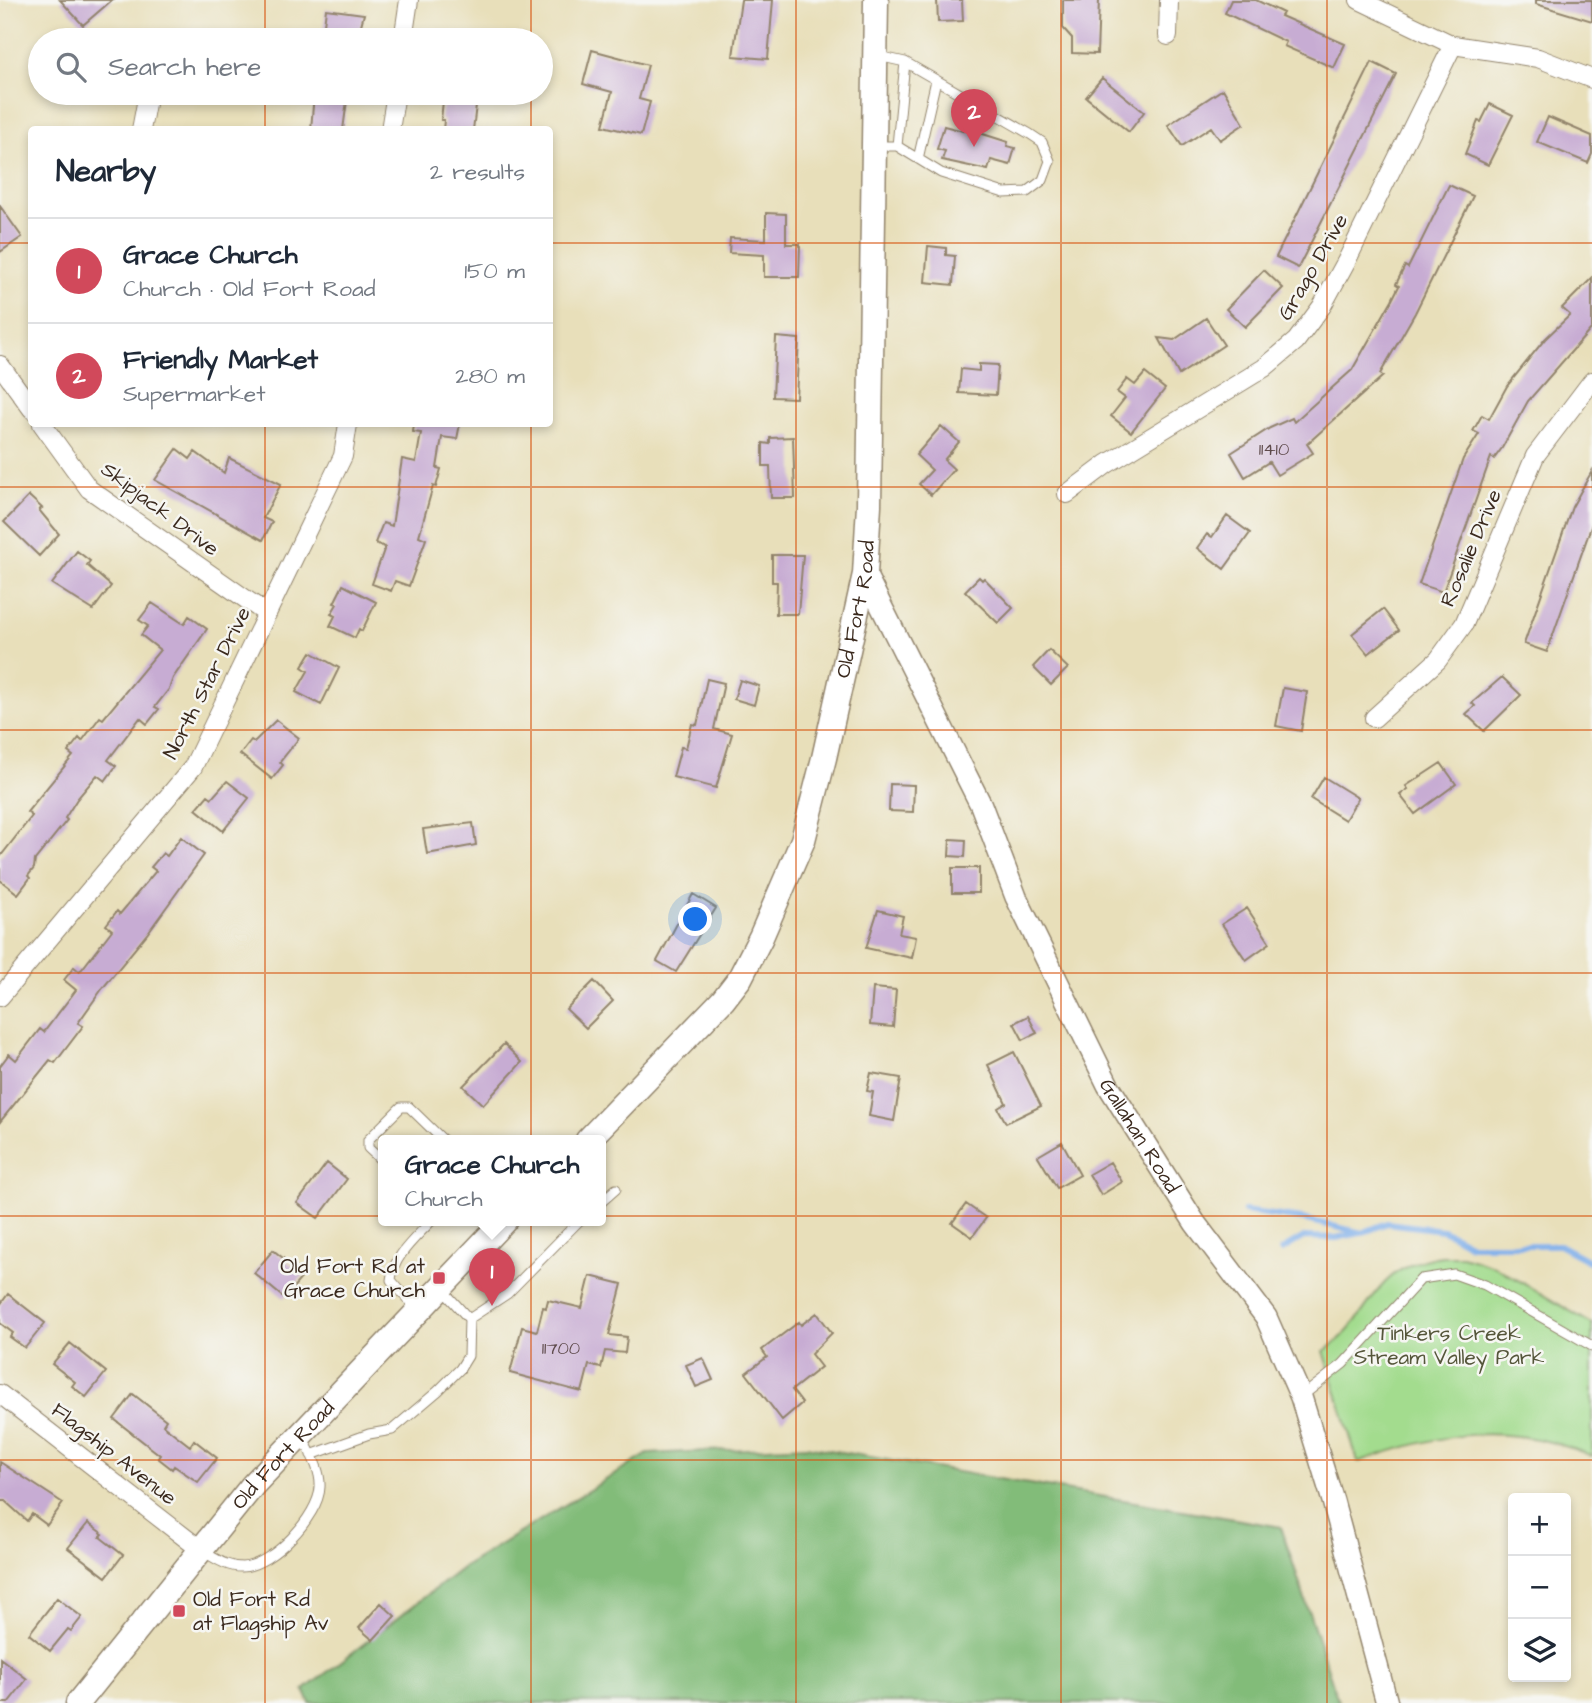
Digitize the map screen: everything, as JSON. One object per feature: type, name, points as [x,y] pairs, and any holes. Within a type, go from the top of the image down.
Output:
[{"type":"main road","name":"Old Fort Road","points":[[593,1135],[723,1000],[740,978],[803,840],[865,574],[886,146],[875,55],[876,0]]},
{"type":"main road","name":"Old Fort Road","points":[[78,1703],[253,1485],[306,1445],[417,1310],[499,1226]]},
{"type":"street","points":[[405,28],[409,0]]},
{"type":"street","points":[[1168,36],[1169,0]]},
{"type":"street","points":[[1359,0],[1453,45],[1538,58],[1592,79]]},
{"type":"street","name":"Grago Drive","points":[[1067,494],[1107,464],[1264,368],[1296,341],[1322,306],[1348,260],[1453,45]]},
{"type":"street","points":[[142,126],[146,105]]},
{"type":"street","points":[[391,126],[394,105]]},
{"type":"street","points":[[0,365],[28,403]]},
{"type":"street","name":"Rosalie Drive","points":[[1374,718],[1437,660],[1464,624],[1535,456],[1592,381]]},
{"type":"street","name":"Skipjack Drive","points":[[44,427],[89,489],[267,614]]},
{"type":"street","name":"North Star Drive","points":[[0,997],[193,767],[343,456],[348,427]]},
{"type":"street","name":"Gallahan Road","points":[[865,574],[981,805],[1016,897],[1108,1086],[1195,1223],[1266,1317],[1301,1397],[1334,1501],[1387,1703]]},
{"type":"street","name":"Flagship Avenue","points":[[0,1394],[201,1550]]},
{"type":"lane","points":[[875,55],[905,62],[1042,142],[1050,161],[1043,180],[1027,192],[1004,193],[941,173],[918,159],[886,146],[905,62]]},
{"type":"lane","points":[[918,159],[936,80]]},
{"type":"lane","points":[[378,1158],[368,1149],[368,1140],[401,1107],[408,1107],[437,1135]]},
{"type":"lane","points":[[606,1198],[616,1189]]},
{"type":"lane","points":[[417,1310],[391,1280],[392,1270],[398,1259],[427,1226]]},
{"type":"lane","points":[[469,1319],[507,1294],[574,1226]]},
{"type":"lane","points":[[1301,1397],[1343,1364],[1421,1279],[1454,1274],[1485,1285],[1592,1346]]},
{"type":"lane","points":[[201,1550],[226,1565],[240,1567],[272,1557],[311,1515],[318,1500],[320,1483],[306,1445],[392,1430],[460,1369],[468,1356],[469,1319],[440,1287]]},
{"type":"green space","name":"Tinkers Creek Stream Valley Park","points":[[1442,1256],[1462,1256],[1494,1266],[1592,1324],[1592,1456],[1531,1438],[1475,1435],[1418,1443],[1358,1462],[1324,1351],[1341,1338],[1385,1282],[1417,1262]]},
{"type":"green space","points":[[806,1446],[1281,1527],[1339,1703],[310,1703],[304,1690],[462,1568],[648,1454]]},
{"type":"building","points":[[60,0],[112,0],[83,25]]},
{"type":"building","points":[[741,0],[773,0],[768,59],[733,56]]},
{"type":"building","points":[[937,0],[962,0],[963,21],[938,22]]},
{"type":"building","points":[[1063,0],[1099,0],[1097,54],[1072,53],[1072,38],[1063,28]]},
{"type":"building","points":[[1231,0],[1256,0],[1283,13],[1281,16],[1345,44],[1334,68],[1284,46],[1286,42],[1225,13]]},
{"type":"building","points":[[1536,0],[1592,0],[1592,21],[1536,4]]},
{"type":"building","points":[[326,9],[364,14],[360,28],[324,28]]},
{"type":"building","points":[[592,50],[648,65],[639,99],[650,102],[641,135],[603,126],[612,92],[583,84]]},
{"type":"building","points":[[1372,62],[1396,74],[1298,268],[1276,257]]},
{"type":"building","points":[[1102,78],[1144,112],[1129,132],[1086,97]]},
{"type":"building","points":[[1223,89],[1244,124],[1220,140],[1211,127],[1182,146],[1168,125]]},
{"type":"building","points":[[1490,104],[1513,115],[1488,165],[1465,154],[1478,121],[1481,122]]},
{"type":"building","points":[[313,105],[346,105],[344,126],[311,126]]},
{"type":"building","points":[[443,105],[476,105],[473,126],[443,126],[444,120],[441,120]]},
{"type":"building","points":[[1548,117],[1592,136],[1592,154],[1588,163],[1537,142]]},
{"type":"building","points":[[944,126],[963,131],[964,128],[1008,142],[1007,146],[1015,148],[1010,165],[991,160],[988,170],[942,160],[945,151],[937,149]]},
{"type":"building","points":[[1449,185],[1473,196],[1415,313],[1380,374],[1383,376],[1307,444],[1313,453],[1277,475],[1269,462],[1245,477],[1231,453],[1270,428],[1292,418],[1294,422],[1352,370],[1392,300],[1399,286],[1396,284],[1405,266],[1408,268]]},
{"type":"building","points":[[0,206],[22,237],[0,252]]},
{"type":"building","points":[[766,213],[786,214],[786,244],[800,244],[799,277],[764,277],[764,255],[729,253],[730,238],[766,240]]},
{"type":"building","points":[[928,246],[946,248],[946,255],[955,256],[953,285],[925,282]]},
{"type":"building","points":[[1264,270],[1283,288],[1245,327],[1226,309]]},
{"type":"building","points":[[1592,278],[1592,328],[1528,401],[1502,448],[1494,459],[1491,457],[1443,592],[1419,584],[1463,459],[1479,434],[1473,431],[1482,415],[1489,419],[1507,386],[1545,339],[1570,315],[1562,308]]},
{"type":"building","points":[[1206,318],[1224,345],[1179,375],[1159,338],[1174,340]]},
{"type":"building","points":[[776,337],[799,339],[796,398],[773,397]]},
{"type":"building","points":[[979,364],[998,365],[996,395],[959,393],[961,369],[979,371]]},
{"type":"building","points":[[1145,373],[1165,389],[1131,432],[1111,416],[1125,398],[1117,392],[1127,379],[1135,385]]},
{"type":"building","points":[[941,426],[959,442],[944,460],[954,469],[931,495],[919,484],[932,470],[916,455]]},
{"type":"building","points":[[414,427],[459,427],[457,439],[442,437],[437,468],[441,469],[436,487],[433,486],[419,536],[426,539],[409,586],[395,581],[391,591],[372,584],[385,547],[375,543],[383,523],[392,526],[402,459],[416,462],[421,433],[413,432]]},
{"type":"building","points":[[793,437],[795,498],[771,498],[770,466],[763,466],[763,443],[770,444],[770,438]]},
{"type":"building","points":[[177,449],[190,459],[195,452],[224,473],[229,458],[281,484],[263,518],[272,522],[263,540],[155,480]]},
{"type":"building","points":[[1592,471],[1592,524],[1547,652],[1524,644],[1572,507]]},
{"type":"building","points":[[29,496],[42,508],[39,510],[59,534],[39,556],[4,522]]},
{"type":"building","points":[[1227,516],[1250,533],[1224,569],[1197,548],[1207,534],[1212,537]]},
{"type":"building","points":[[77,551],[90,561],[87,565],[111,586],[93,610],[52,584]]},
{"type":"building","points":[[772,555],[803,555],[798,614],[776,614],[777,582],[772,582]]},
{"type":"building","points":[[979,577],[982,580],[984,578],[1013,608],[998,623],[965,591]]},
{"type":"building","points":[[343,585],[376,602],[362,631],[359,629],[355,638],[330,626],[335,616],[331,614],[337,604],[334,603]]},
{"type":"building","points":[[152,603],[184,624],[189,616],[207,629],[155,707],[159,709],[147,724],[140,718],[108,760],[116,766],[105,781],[97,775],[77,799],[65,818],[67,820],[35,860],[34,868],[28,876],[30,878],[18,894],[0,880],[0,857],[32,816],[27,812],[73,756],[68,752],[79,738],[82,741],[100,717],[103,719],[160,650],[141,635],[148,626],[139,620]]},
{"type":"building","points":[[1383,609],[1399,630],[1368,654],[1352,634]]},
{"type":"building","points":[[1049,650],[1068,668],[1051,685],[1033,667]]},
{"type":"building","points":[[311,652],[339,668],[321,705],[296,692],[308,671],[302,667]]},
{"type":"building","points":[[1502,677],[1521,695],[1484,731],[1466,714],[1475,706],[1472,703]]},
{"type":"building","points":[[707,679],[724,683],[714,729],[732,734],[716,788],[673,777],[681,747],[686,748],[692,724],[697,725]]},
{"type":"building","points":[[740,680],[759,686],[754,705],[734,699]]},
{"type":"building","points":[[1283,688],[1307,692],[1301,731],[1276,726]]},
{"type":"building","points":[[276,720],[299,738],[280,762],[283,765],[272,779],[240,754],[251,740],[254,742]]},
{"type":"building","points":[[1441,763],[1456,784],[1415,814],[1400,795],[1408,789],[1406,786]]},
{"type":"building","points":[[1324,777],[1358,798],[1345,820],[1311,799]]},
{"type":"building","points":[[227,781],[249,798],[223,831],[196,809],[208,795],[212,798]]},
{"type":"building","points":[[890,784],[914,785],[913,812],[889,811]]},
{"type":"building","points":[[473,823],[476,845],[427,854],[423,829]]},
{"type":"building","points":[[181,837],[204,855],[147,934],[102,989],[78,1023],[83,1026],[55,1063],[50,1060],[0,1122],[0,1066],[9,1054],[16,1060],[40,1029],[44,1032],[76,990],[64,980],[74,967],[79,971],[82,969],[112,930],[106,925],[117,911],[120,914],[156,871],[151,867],[163,853],[167,856]]},
{"type":"building","points":[[950,839],[966,840],[965,857],[949,856]]},
{"type":"building","points":[[952,868],[979,868],[979,893],[952,893]]},
{"type":"building","points":[[693,894],[716,908],[676,972],[657,961]]},
{"type":"building","points":[[1247,908],[1270,943],[1246,960],[1222,924]]},
{"type":"building","points":[[878,910],[903,916],[899,934],[916,937],[912,958],[866,948]]},
{"type":"building","points":[[594,981],[613,1001],[586,1028],[566,1009]]},
{"type":"building","points":[[873,988],[896,990],[893,1027],[870,1025]]},
{"type":"building","points":[[1028,1016],[1037,1033],[1023,1040],[1014,1023]]},
{"type":"building","points":[[504,1044],[522,1062],[483,1105],[463,1086]]},
{"type":"building","points":[[1014,1052],[1041,1106],[1006,1123],[998,1108],[1006,1103],[988,1065]]},
{"type":"building","points":[[871,1073],[901,1078],[894,1121],[869,1116],[873,1092],[867,1091]]},
{"type":"building","points":[[1062,1142],[1080,1175],[1057,1188],[1038,1156]]},
{"type":"building","points":[[1110,1162],[1122,1182],[1101,1195],[1089,1174]]},
{"type":"building","points":[[327,1163],[347,1179],[318,1218],[297,1203]]},
{"type":"building","points":[[966,1204],[986,1218],[972,1237],[952,1223]]},
{"type":"building","points":[[273,1250],[304,1275],[284,1298],[254,1273]]},
{"type":"building","points":[[590,1276],[622,1284],[609,1335],[627,1337],[625,1353],[605,1351],[601,1368],[589,1365],[582,1392],[510,1373],[522,1327],[537,1331],[543,1307],[546,1308],[548,1300],[582,1308]]},
{"type":"building","points":[[8,1294],[45,1323],[25,1348],[10,1337],[13,1333],[0,1323],[0,1305]]},
{"type":"building","points":[[817,1313],[832,1333],[811,1354],[821,1367],[792,1390],[802,1403],[782,1420],[746,1373],[767,1357],[762,1350],[799,1322],[801,1325]]},
{"type":"building","points":[[70,1343],[106,1372],[86,1397],[72,1386],[75,1382],[52,1364]]},
{"type":"building","points":[[703,1358],[713,1380],[696,1387],[686,1365]]},
{"type":"building","points":[[133,1394],[166,1420],[163,1425],[190,1446],[194,1440],[217,1458],[198,1482],[174,1466],[172,1469],[158,1458],[160,1455],[114,1419]]},
{"type":"building","points":[[0,1462],[63,1503],[47,1525],[32,1514],[27,1521],[5,1501],[0,1501]]},
{"type":"building","points":[[88,1523],[103,1534],[100,1537],[123,1555],[106,1577],[68,1548]]},
{"type":"building","points":[[57,1598],[82,1617],[50,1651],[29,1634]]},
{"type":"building","points":[[381,1603],[395,1616],[373,1640],[359,1628]]},
{"type":"building","points":[[0,1658],[27,1679],[8,1703],[0,1703]]},
{"type":"waterway","points":[[1244,1211],[1302,1219],[1362,1233],[1387,1223],[1443,1230],[1471,1245],[1559,1245],[1589,1261]]},
{"type":"waterway","points":[[1282,1250],[1304,1237],[1336,1238],[1360,1233]]},
{"type":"place","name":"Friendly Market","points":[[974,147]]},
{"type":"place","name":"Old Fort Rd at Grace Church","points":[[439,1278]]},
{"type":"place","name":"Grace Church","points":[[492,1306]]},
{"type":"place","name":"Old Fort Rd at Flagship Av","points":[[179,1611]]}]
